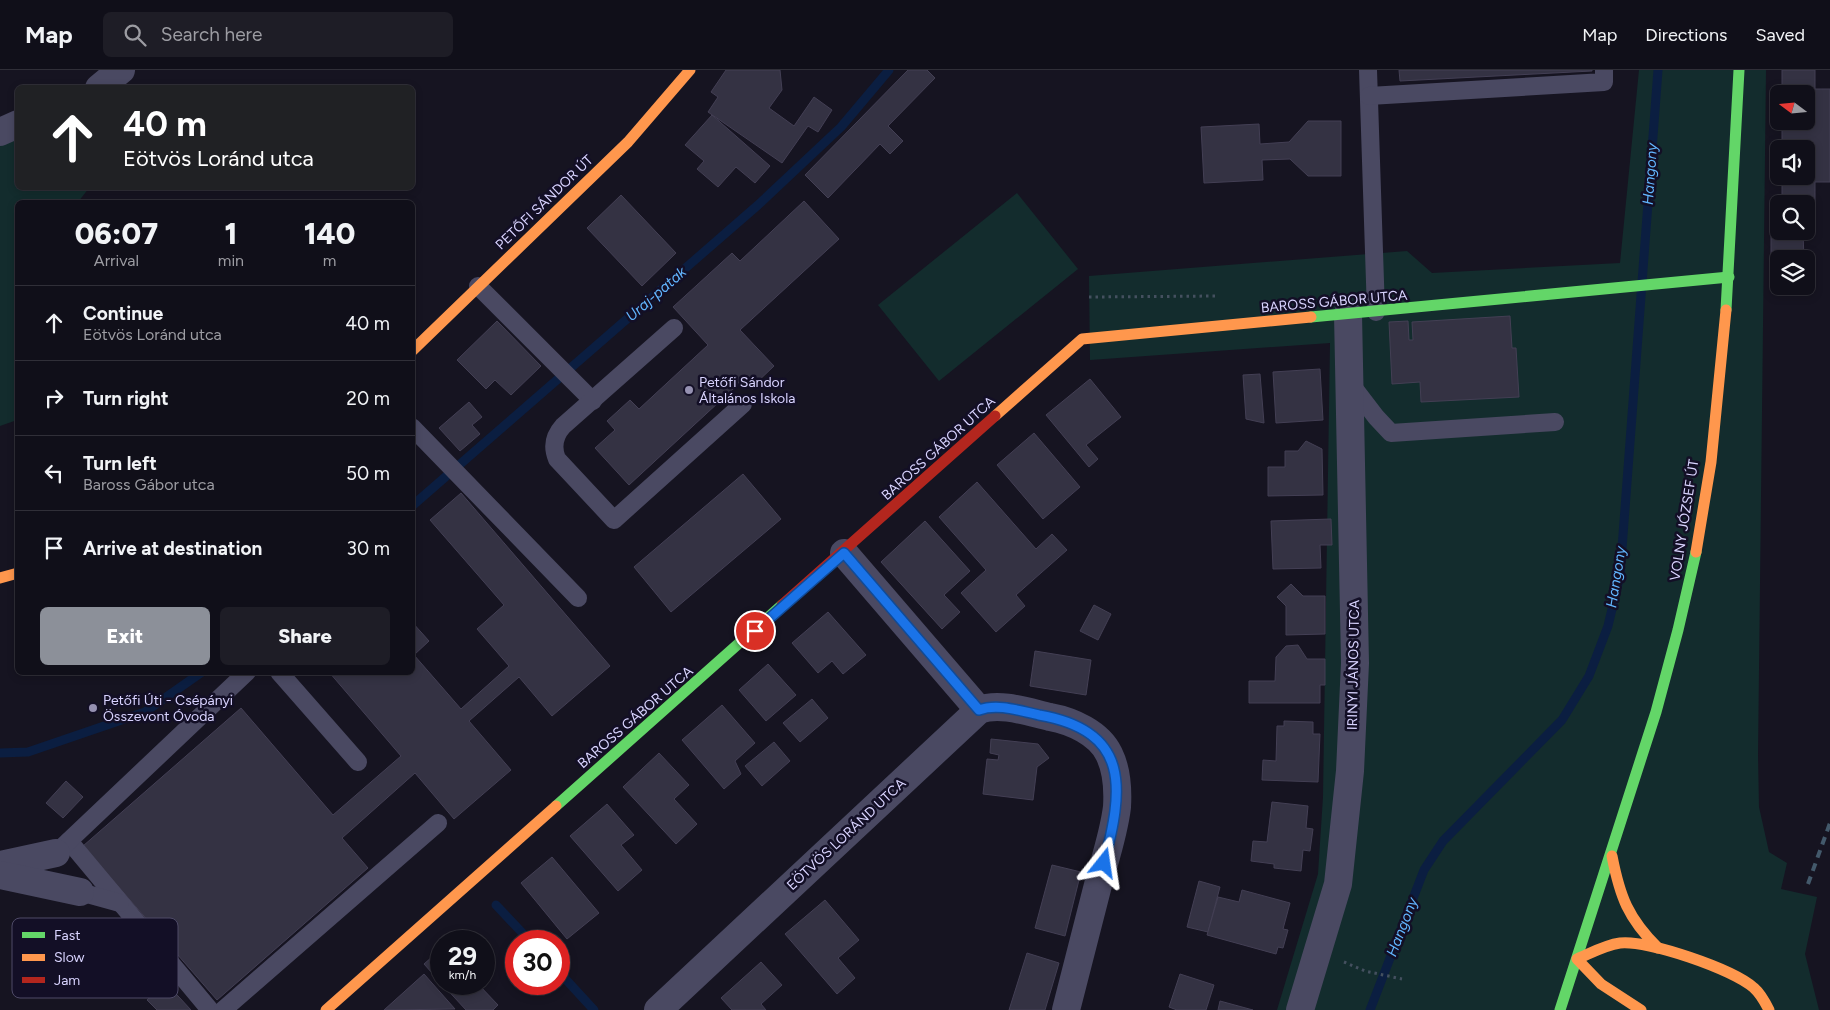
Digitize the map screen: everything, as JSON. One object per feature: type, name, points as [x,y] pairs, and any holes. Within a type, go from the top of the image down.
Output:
[{"type":"street","points":[[104,85],[121,70]]},
{"type":"street","name":"PETŐFI SÁNDOR ÚT","points":[[415,348],[628,142],[690,70]]},
{"type":"street","name":"VOLNY JÓZSEF ÚT","points":[[1560,1010],[1612,852],[1672,654],[1702,519],[1718,396],[1729,277],[1739,70]]},
{"type":"street","points":[[0,132],[15,125]]},
{"type":"street","name":"BAROSS GÁBOR UTCA","points":[[326,1010],[844,553],[1082,339],[1729,277]]},
{"type":"street","name":"IRINYI JÁNOS UTCA","points":[[1300,1010],[1338,884],[1350,771],[1355,663],[1348,314]]},
{"type":"street","points":[[844,553],[979,710],[987,707],[1001,708],[1053,717],[1076,725],[1094,736],[1109,754],[1115,770],[1117,790],[1113,827],[1066,1010]]},
{"type":"street","points":[[0,578],[15,574]]},
{"type":"street","name":"EÖTVÖS LORÁND UTCA","points":[[658,1010],[979,710]]},
{"type":"street","points":[[0,865],[63,847]]},
{"type":"street","points":[[1612,852],[1620,899],[1634,925],[1658,948]]},
{"type":"street","points":[[0,876],[80,892]]},
{"type":"street","points":[[1641,1010],[1601,984],[1577,959],[1612,945],[1627,943],[1658,948],[1740,978],[1753,986],[1763,998],[1769,1010]]},
{"type":"lane","points":[[1368,70],[1376,312]]},
{"type":"lane","points":[[1369,96],[1604,82],[1604,70]]},
{"type":"lane","points":[[478,286],[593,401]]},
{"type":"lane","points":[[674,328],[558,432],[555,453],[557,459],[614,520],[743,404]]},
{"type":"lane","points":[[1350,382],[1376,417],[1391,433],[1555,422]]},
{"type":"lane","points":[[415,430],[578,598]]},
{"type":"lane","points":[[133,918],[63,847],[245,675]]},
{"type":"lane","points":[[282,675],[358,762]]},
{"type":"lane","points":[[223,1010],[438,823]]},
{"type":"lane","points":[[80,892],[120,903]]},
{"type":"lane","points":[[178,972],[210,1010]]},
{"type":"path","points":[[1365,971],[1402,978]]},
{"type":"green space","points":[[1639,70],[1766,70],[1759,807],[1769,852],[1787,863],[1781,889],[1817,897],[1805,954],[1819,1010],[1277,1010],[1318,874],[1323,797],[1330,343],[1090,360],[1089,276],[1407,251],[1432,273],[1620,263]]},
{"type":"green space","points":[[15,138],[15,190],[87,190],[80,200],[15,200],[15,421],[0,426],[0,144]]},
{"type":"green space","points":[[1017,193],[1078,269],[939,381],[878,305]]},
{"type":"building","points":[[726,70],[780,70],[782,90],[769,108],[794,126],[814,97],[832,110],[818,132],[808,126],[782,163],[708,112],[718,97],[711,92]]},
{"type":"building","points":[[908,70],[927,70],[935,78],[888,126],[903,141],[890,154],[880,144],[828,198],[805,175]]},
{"type":"building","points":[[1399,70],[1592,70],[1592,71],[1400,81]]},
{"type":"building","points":[[1782,70],[1815,70],[1815,85],[1782,85]]},
{"type":"building","points":[[1815,89],[1830,89],[1830,182],[1815,182],[1815,140],[1782,140],[1782,130],[1815,130]]},
{"type":"building","points":[[712,115],[770,166],[755,183],[736,167],[718,187],[697,169],[704,161],[685,145]]},
{"type":"building","points":[[1308,121],[1341,121],[1341,176],[1308,176],[1290,159],[1262,160],[1263,180],[1204,183],[1201,127],[1259,124],[1260,144],[1289,142]]},
{"type":"building","points":[[1782,185],[1815,185],[1815,195],[1782,195]]},
{"type":"building","points":[[621,195],[676,253],[642,286],[587,228]]},
{"type":"building","points":[[804,201],[839,239],[740,330],[774,366],[753,386],[745,378],[629,485],[595,448],[615,430],[607,421],[630,400],[639,409],[708,345],[673,307],[732,253],[740,261]]},
{"type":"building","points":[[1771,240],[1803,240],[1804,250],[1771,250]]},
{"type":"building","points":[[1510,316],[1512,348],[1516,348],[1519,397],[1421,402],[1420,382],[1392,384],[1389,322],[1408,321],[1409,340],[1413,340],[1412,322]]},
{"type":"building","points":[[497,321],[541,366],[511,395],[495,380],[486,389],[457,360]]},
{"type":"building","points":[[1320,369],[1323,420],[1276,423],[1273,372]]},
{"type":"building","points":[[1260,374],[1264,423],[1246,419],[1243,375]]},
{"type":"building","points":[[1090,379],[1121,417],[1086,445],[1098,459],[1089,467],[1046,415]]},
{"type":"building","points":[[469,402],[482,417],[472,425],[480,434],[460,451],[439,428]]},
{"type":"building","points":[[1034,433],[1080,487],[1043,519],[997,465]]},
{"type":"building","points":[[1306,441],[1322,449],[1323,495],[1268,496],[1268,467],[1285,467],[1285,451],[1298,451]]},
{"type":"building","points":[[743,474],[781,519],[671,612],[634,567]]},
{"type":"building","points":[[977,482],[1036,549],[1052,534],[1067,550],[1016,595],[1025,606],[996,632],[961,593],[986,570],[939,517]]},
{"type":"building","points":[[461,493],[610,666],[552,716],[519,677],[469,721],[511,770],[454,819],[415,773],[342,838],[368,868],[217,1000],[178,955],[178,918],[146,918],[83,846],[241,708],[333,815],[401,756],[332,675],[415,675],[415,656],[461,709],[509,666],[477,629],[504,605],[430,520]]},
{"type":"building","points":[[1331,519],[1332,545],[1320,545],[1321,568],[1273,569],[1271,521]]},
{"type":"building","points":[[925,521],[970,571],[944,595],[960,612],[942,629],[881,562]]},
{"type":"building","points":[[1291,584],[1303,596],[1325,596],[1325,634],[1286,635],[1286,606],[1277,597]]},
{"type":"building","points":[[1094,605],[1111,614],[1098,640],[1080,631]]},
{"type":"building","points":[[828,612],[866,655],[843,674],[832,661],[818,673],[792,643]]},
{"type":"building","points":[[415,625],[429,641],[415,654]]},
{"type":"building","points":[[1298,645],[1307,659],[1325,659],[1325,685],[1320,685],[1320,703],[1249,703],[1249,681],[1275,681],[1276,657],[1286,646]]},
{"type":"building","points":[[1035,651],[1091,660],[1086,695],[1030,686]]},
{"type":"building","points":[[768,664],[796,695],[766,721],[739,690]]},
{"type":"building","points":[[812,699],[828,718],[800,742],[783,723]]},
{"type":"building","points":[[722,705],[755,743],[735,761],[741,774],[724,789],[682,740]]},
{"type":"building","points":[[1284,721],[1313,722],[1313,734],[1320,734],[1318,782],[1262,780],[1263,760],[1276,761],[1277,726],[1284,726]]},
{"type":"building","points":[[991,739],[1038,744],[1049,758],[1037,767],[1033,800],[983,794],[987,759],[998,760],[999,755],[990,753]]},
{"type":"building","points":[[774,742],[790,761],[762,786],[745,766]]},
{"type":"building","points":[[659,753],[689,785],[674,799],[697,824],[676,844],[623,787]]},
{"type":"building","points":[[66,781],[83,797],[63,818],[46,803]]},
{"type":"building","points":[[1272,802],[1308,806],[1306,828],[1313,829],[1310,851],[1303,850],[1301,871],[1274,868],[1274,864],[1251,861],[1253,841],[1267,842]]},
{"type":"building","points":[[607,804],[634,835],[621,845],[642,870],[618,891],[570,836]]},
{"type":"building","points":[[552,857],[599,913],[570,937],[570,930],[560,930],[521,883]]},
{"type":"building","points":[[1052,865],[1081,872],[1065,936],[1035,928]]},
{"type":"building","points":[[1199,881],[1220,887],[1208,932],[1187,927]]},
{"type":"building","points":[[1242,890],[1290,903],[1283,929],[1288,930],[1283,948],[1278,947],[1276,954],[1207,935],[1218,897],[1239,902]]},
{"type":"building","points":[[825,900],[859,940],[838,958],[855,978],[837,994],[785,934]]},
{"type":"building","points":[[1027,953],[1059,963],[1045,1010],[1009,1010]]},
{"type":"building","points":[[430,959],[430,971],[424,964]]},
{"type":"building","points":[[761,962],[782,985],[761,1004],[766,1010],[732,1010],[721,998]]},
{"type":"building","points":[[424,974],[430,981],[430,995],[443,995],[455,1009],[384,1010]]},
{"type":"building","points":[[1180,974],[1214,985],[1206,1010],[1177,1010],[1169,1007]]},
{"type":"building","points":[[452,995],[488,995],[498,1005],[493,1010],[466,1010]]},
{"type":"building","points":[[178,996],[191,1010],[157,1010],[147,1000],[149,998],[178,998]]},
{"type":"building","points":[[1220,1001],[1253,1010],[1218,1010]]},
{"type":"waterway","name":"Uraj-patak","points":[[415,503],[758,205],[841,127],[889,70]]},
{"type":"waterway","name":"Hangony","points":[[1370,1010],[1424,870],[1443,841],[1562,720],[1589,676],[1608,626],[1620,575],[1658,70]]},
{"type":"waterway","name":"Uraj-patak","points":[[0,753],[28,752],[145,712],[198,675]]},
{"type":"waterway","points":[[496,905],[520,930]]},
{"type":"waterway","points":[[570,984],[594,1010]]},
{"type":"railway","points":[[1808,884],[1830,823]]},
{"type":"traffic: fast","points":[[1726,310],[1739,70]]},
{"type":"traffic: fast","points":[[1311,317],[1729,277]]},
{"type":"traffic: fast","points":[[1560,1010],[1656,712],[1696,552]]},
{"type":"traffic: fast","points":[[556,806],[782,605]]},
{"type":"traffic: slow","points":[[415,348],[628,142],[690,70]]},
{"type":"traffic: slow","points":[[1696,552],[1711,462],[1726,310]]},
{"type":"traffic: slow","points":[[995,416],[1082,339],[1311,317]]},
{"type":"traffic: slow","points":[[0,578],[15,574]]},
{"type":"traffic: slow","points":[[326,1010],[556,806]]},
{"type":"traffic: slow","points":[[1612,856],[1618,883],[1632,917],[1658,948]]},
{"type":"traffic: slow","points":[[1641,1010],[1601,984],[1577,959],[1603,947],[1620,943],[1633,943],[1669,951],[1690,957],[1743,980],[1759,993],[1769,1010]]},
{"type":"traffic: jam","points":[[782,605],[995,416]]},
{"type":"place","name":"Petőfi Sándor Általános Iskola","points":[[689,390]]},
{"type":"place","name":"Petőfi Úti - Csépányi Összevont Óvoda","points":[[93,708]]},
{"type":"route","points":[[755,631],[844,553],[979,710],[987,707],[1001,708],[1053,717],[1069,722],[1094,736],[1102,744],[1109,754],[1115,770],[1117,790],[1117,807],[1104,863]]}]
